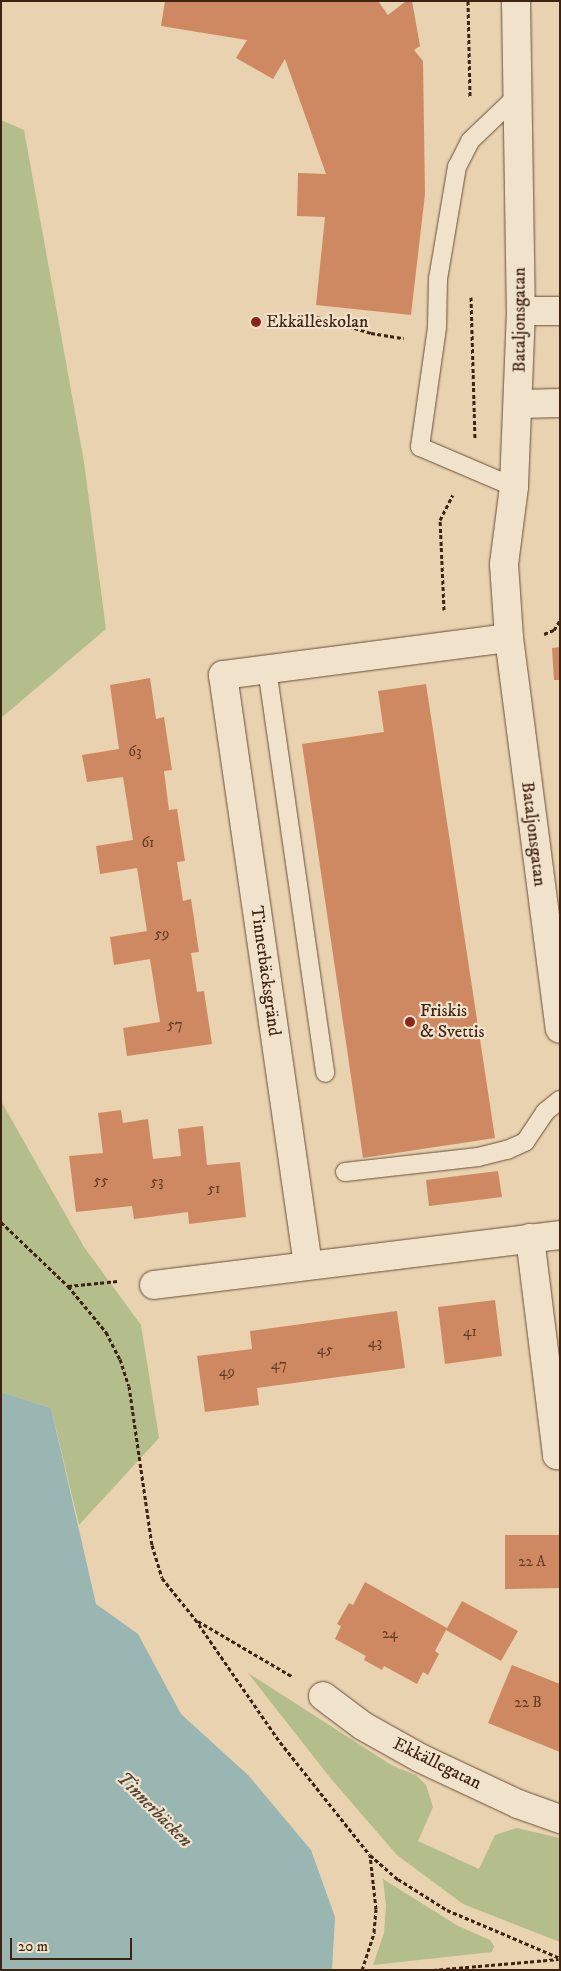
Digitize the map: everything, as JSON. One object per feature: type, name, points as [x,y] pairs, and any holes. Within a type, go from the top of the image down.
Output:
[{"type":"street","name":"Bataljonsgatan","points":[[516,1],[516,97],[521,311],[519,404],[514,487],[504,564],[509,638],[560,1029]]},
{"type":"street","points":[[521,311],[560,311]]},
{"type":"street","points":[[519,404],[560,403]]},
{"type":"street","points":[[267,669],[509,638]]},
{"type":"street","name":"Tinnerbäcksgränd","points":[[267,669],[223,675],[308,1265]]},
{"type":"street","points":[[154,1285],[560,1235]]},
{"type":"street","points":[[530,1238],[557,1455],[560,1455]]},
{"type":"street","name":"Ekkällegatan","points":[[323,1696],[363,1726],[420,1758],[518,1804],[560,1819]]},
{"type":"lane","points":[[514,487],[420,447],[435,343],[438,279],[457,167],[470,141],[516,97]]},
{"type":"lane","points":[[267,669],[325,1073]]},
{"type":"lane","points":[[345,1172],[478,1157],[507,1150],[525,1142],[545,1112],[560,1100]]},
{"type":"path","points":[[317,317],[371,333],[435,343],[472,344]]},
{"type":"path","points":[[1,1222],[68,1286],[106,1332],[120,1359],[135,1416],[152,1545],[162,1578],[195,1620],[280,1742],[370,1855],[417,1894],[560,1959]]},
{"type":"path","points":[[68,1286],[111,1280],[154,1285]]},
{"type":"path","points":[[195,1620],[323,1696]]},
{"type":"path","points":[[362,1970],[374,1932],[376,1909],[370,1855]]},
{"type":"path","points":[[432,1970],[560,1959]]},
{"type":"green space","points":[[1,120],[24,130],[84,462],[106,629],[1,718]]},
{"type":"green space","points":[[1,1101],[84,1247],[141,1325],[159,1438],[79,1525],[51,1408],[1,1392]]},
{"type":"green space","points":[[248,1673],[393,1766],[416,1775],[426,1785],[433,1807],[418,1841],[479,1869],[495,1835],[517,1828],[560,1838],[560,1942],[463,1904],[397,1855],[332,1780]]},
{"type":"green space","points":[[383,1879],[458,1926],[490,1940],[494,1946],[492,1952],[373,1965],[384,1933],[386,1906]]},
{"type":"water","name":"Tinnerbäcken","points":[[1,1392],[51,1408],[96,1604],[138,1634],[181,1714],[248,1775],[311,1850],[335,1917],[332,1970],[1,1970]]},
{"type":"building","points":[[165,1],[378,1],[388,15],[406,1],[412,1],[420,46],[414,50],[423,61],[425,194],[411,315],[316,305],[325,217],[297,216],[298,173],[326,174],[285,59],[273,79],[236,58],[247,40],[161,26]]},
{"type":"building","points":[[560,647],[560,680],[554,680],[552,648]]},
{"type":"building","points":[[150,678],[156,719],[164,717],[172,770],[164,771],[169,810],[177,809],[185,861],[177,862],[183,901],[191,899],[199,952],[191,953],[197,992],[204,991],[212,1044],[127,1056],[123,1028],[160,1022],[150,959],[114,965],[110,937],[147,931],[137,868],[100,874],[96,846],[133,840],[123,777],[87,782],[82,755],[119,749],[110,685]]},
{"type":"building","name":"Friskis & Svettis","points":[[426,684],[495,1138],[363,1158],[302,744],[384,732],[378,691]]},
{"type":"building","points":[[121,1110],[123,1123],[148,1119],[153,1159],[181,1156],[178,1129],[203,1126],[207,1165],[240,1162],[246,1217],[189,1224],[188,1212],[134,1219],[132,1206],[76,1212],[69,1156],[103,1153],[98,1113]]},
{"type":"building","points":[[498,1171],[502,1197],[429,1206],[426,1180]]},
{"type":"building","points":[[495,1300],[502,1356],[445,1364],[438,1307]]},
{"type":"building","points":[[397,1311],[405,1368],[257,1388],[259,1405],[205,1412],[197,1356],[252,1349],[250,1331]]},
{"type":"building","points":[[505,1535],[560,1535],[560,1588],[505,1589]]},
{"type":"building","points":[[365,1582],[447,1628],[462,1601],[518,1631],[501,1661],[446,1630],[435,1651],[439,1654],[428,1675],[423,1672],[417,1684],[384,1666],[382,1670],[364,1660],[366,1656],[335,1639],[341,1626],[337,1624],[349,1603],[353,1605]]},
{"type":"building","points":[[512,1665],[560,1684],[560,1752],[488,1723]]},
{"type":"place","name":"Ekkälleskolan","points":[[256,322]]},
{"type":"place","name":"Friskis & Svettis","points":[[410,1022]]}]
